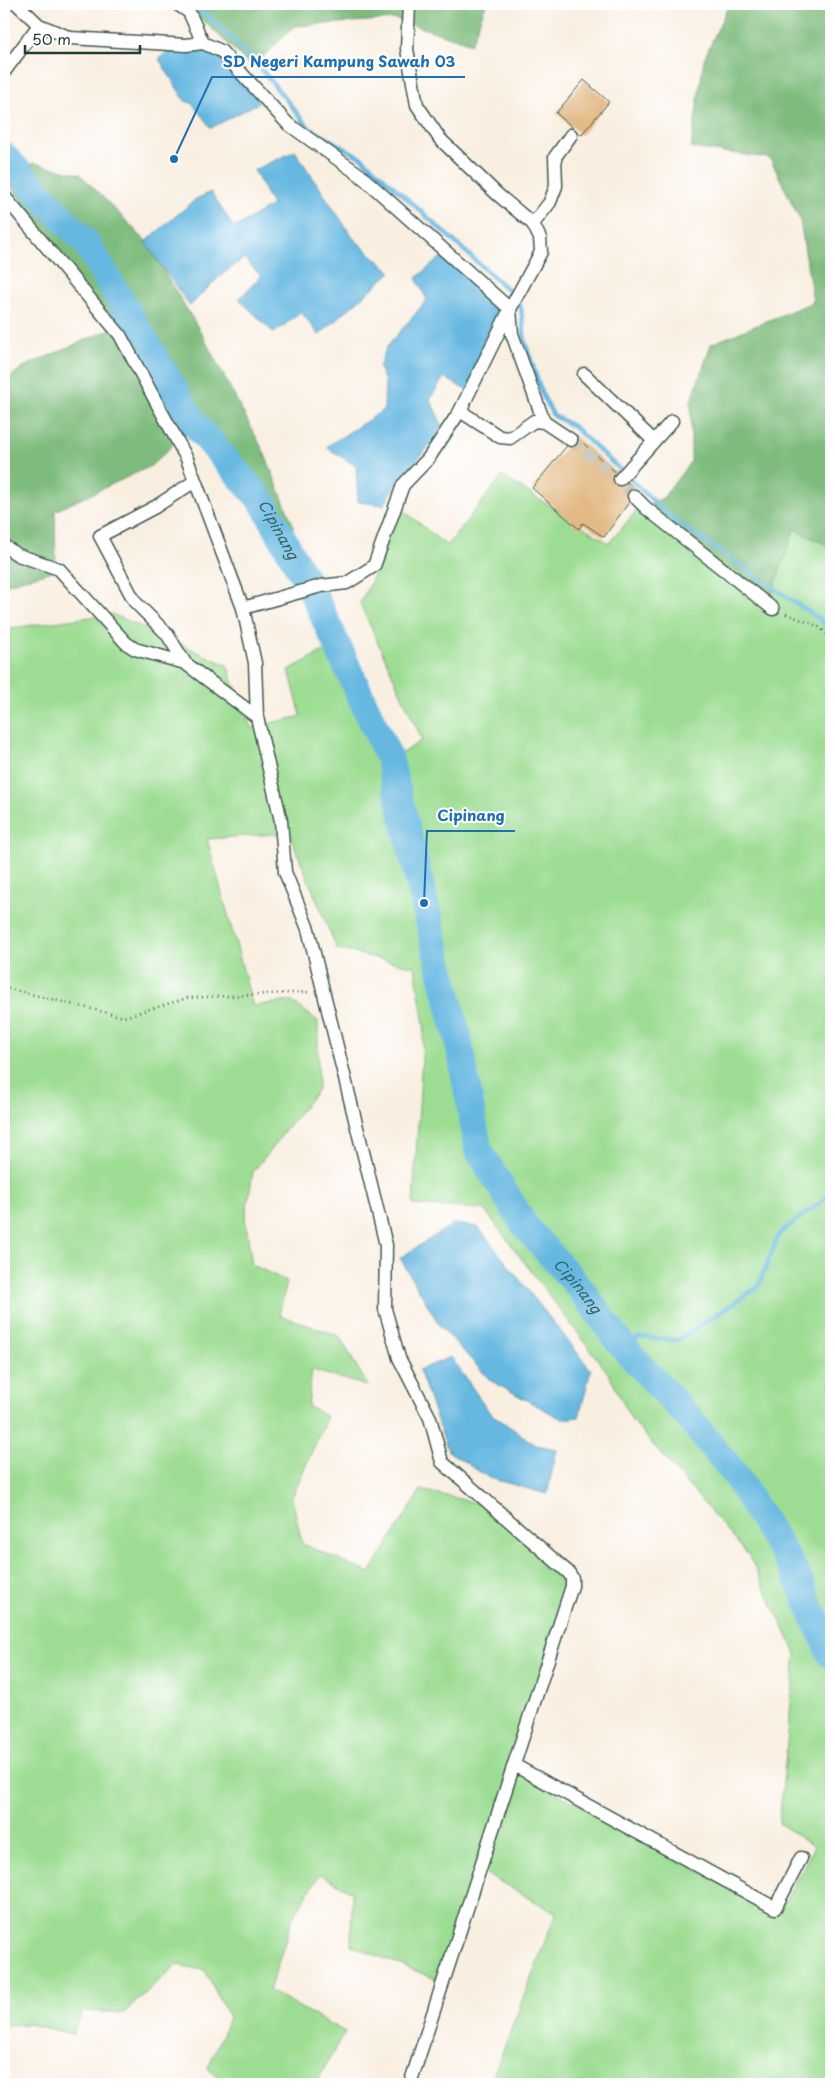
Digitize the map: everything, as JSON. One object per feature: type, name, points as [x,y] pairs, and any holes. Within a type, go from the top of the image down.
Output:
[{"type":"street","points":[[17,4],[39,25],[71,38],[186,45],[203,43],[221,51],[288,124],[360,175],[515,301]]},
{"type":"street","points":[[177,4],[189,12],[203,43]]},
{"type":"street","points":[[243,608],[322,586],[348,583],[374,566],[403,485],[428,459],[460,411],[541,252],[540,238],[533,224],[497,194],[440,139],[417,105],[408,48],[409,4]]},
{"type":"street","points":[[4,72],[39,25]]},
{"type":"street","points":[[533,224],[550,202],[556,186],[555,157],[571,135]]},
{"type":"street","points":[[4,196],[120,335],[187,459],[243,608],[255,663],[257,717],[280,821],[285,872],[308,929],[386,1245],[386,1309],[399,1358],[430,1418],[442,1462],[572,1578],[572,1586],[410,2084]]},
{"type":"street","points":[[515,301],[512,334],[544,422]]},
{"type":"street","points":[[584,374],[654,441]]},
{"type":"street","points":[[460,411],[500,437],[510,438],[534,421],[544,422],[571,440]]},
{"type":"street","points":[[620,479],[672,421]]},
{"type":"street","points":[[185,663],[167,634],[135,602],[100,536],[155,507],[195,481]]},
{"type":"street","points":[[634,496],[646,508],[773,609]]},
{"type":"street","points":[[4,546],[18,555],[59,569],[126,643],[135,649],[185,663],[257,717]]},
{"type":"street","points":[[514,1764],[775,1908],[801,1858]]},
{"type":"path","points":[[773,609],[818,626],[831,638]]},
{"type":"path","points":[[4,990],[6,988],[124,1017],[187,998],[322,991]]},
{"type":"green space","points":[[169,4],[486,4],[471,44],[396,19],[295,26],[252,67],[202,19]]},
{"type":"green space","points":[[729,4],[831,4],[831,547],[794,529],[768,605],[637,510],[663,498],[691,461],[691,402],[711,344],[813,302],[800,220],[770,158],[691,148],[704,59]]},
{"type":"green space","points":[[34,163],[80,174],[145,240],[200,331],[264,452],[294,527],[272,536],[249,496],[189,429],[151,466],[55,511],[56,570],[4,585],[4,382],[23,367],[111,329],[8,182]]},
{"type":"green space","points":[[502,476],[609,543],[637,510],[768,605],[794,529],[831,547],[831,2084],[490,2084],[556,1913],[479,1870],[441,1981],[351,1945],[352,1892],[320,1874],[293,1917],[269,1991],[345,2032],[315,2084],[223,2084],[208,2068],[229,2018],[205,1970],[176,1965],[124,2013],[82,2011],[73,2034],[29,2024],[4,2025],[4,629],[112,614],[227,665],[251,728],[301,716],[289,670],[343,640],[395,758],[422,740],[360,603],[378,568],[398,506],[447,546]],"holes":[[[289,833],[337,949],[415,967],[424,1025],[413,1205],[484,1209],[608,1373],[632,1420],[749,1556],[796,1653],[779,1823],[814,1847],[778,1914],[513,1769],[576,1580],[503,1509],[421,1490],[370,1573],[302,1544],[292,1497],[327,1417],[308,1406],[312,1370],[368,1386],[339,1336],[279,1315],[287,1281],[252,1265],[245,1218],[253,1172],[318,1089],[318,1021],[291,1001],[253,1006],[207,839]]]},
{"type":"water","points":[[202,49],[219,56],[260,102],[211,128],[192,103],[185,101],[159,59],[167,51]]},
{"type":"water","points":[[295,151],[353,238],[391,272],[319,335],[301,312],[274,333],[239,299],[261,276],[244,258],[219,277],[190,306],[145,242],[196,199],[211,192],[234,228],[272,205],[254,170]]},
{"type":"water","points":[[445,254],[502,300],[485,367],[469,392],[444,377],[430,399],[442,425],[436,439],[402,476],[384,505],[358,502],[356,466],[326,447],[384,410],[385,381],[379,368],[386,348],[427,300],[416,278]]},
{"type":"water","points":[[453,1224],[478,1227],[591,1370],[579,1417],[562,1419],[491,1381],[440,1326],[400,1258]]},
{"type":"water","points":[[451,1357],[490,1413],[536,1445],[557,1449],[547,1494],[489,1478],[448,1451],[419,1370]]},
{"type":"building","points":[[584,80],[609,102],[581,135],[556,113]]},
{"type":"building","points":[[575,436],[637,491],[604,537],[583,523],[579,529],[532,488]]},
{"type":"waterway","points":[[188,4],[213,20],[262,70],[309,128],[362,158],[508,290],[521,308],[525,342],[542,394],[553,415],[574,427],[674,520],[818,618],[831,630]]},
{"type":"waterway","name":"Cipinang","points":[[4,156],[87,244],[195,425],[262,501],[313,593],[389,758],[459,1043],[478,1149],[525,1226],[579,1287],[624,1348],[689,1418],[734,1473],[795,1572],[831,1655]]},
{"type":"waterway","points":[[624,1348],[639,1337],[678,1340],[758,1287],[779,1234],[831,1194]]},
{"type":"tunnel","points":[[571,440],[620,479],[634,496]]},
{"type":"place","name":"SD Negeri Kampung Sawah 03","points":[[174,159]]},
{"type":"place","name":"Cipinang","points":[[424,903]]}]
